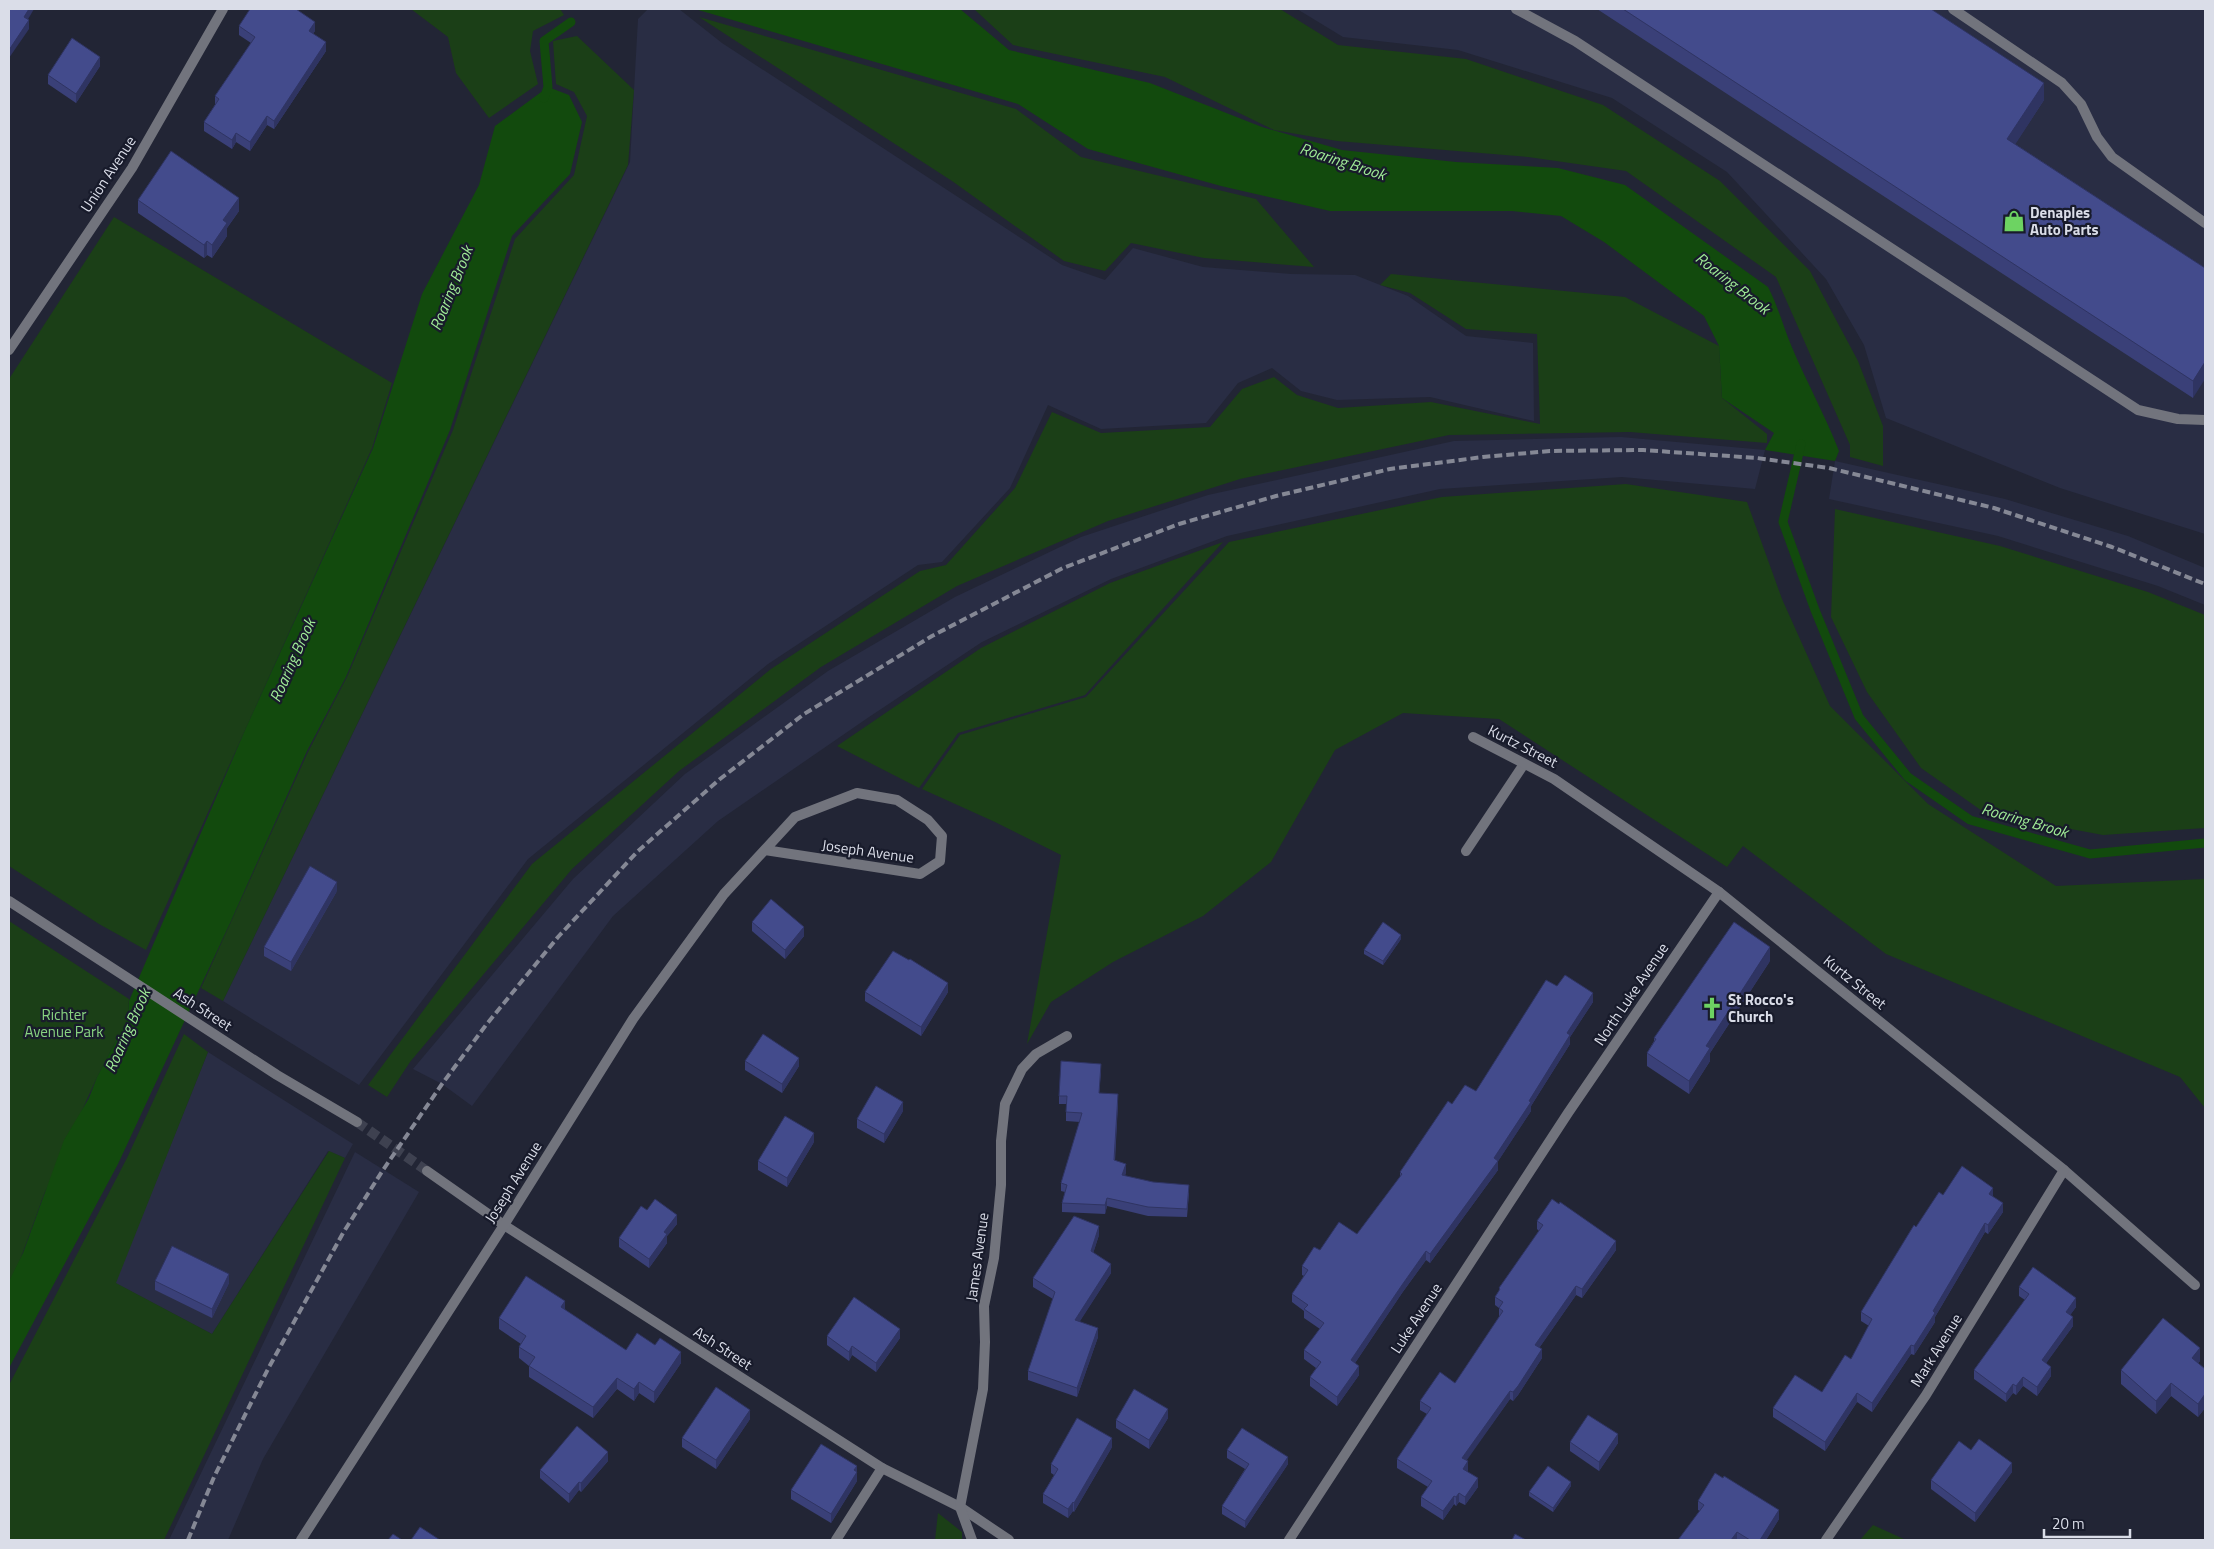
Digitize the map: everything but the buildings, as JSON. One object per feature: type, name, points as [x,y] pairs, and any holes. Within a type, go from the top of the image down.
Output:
[{"type":"street","name":"Union Avenue","points":[[9,350],[132,168],[223,9]]},
{"type":"street","points":[[1516,9],[1575,41],[2138,410],[2178,420],[2205,420]]},
{"type":"street","points":[[1953,9],[2062,84],[2081,104],[2097,137],[2112,156],[2205,223]]},
{"type":"street","name":"Kurtz Street","points":[[1473,737],[1554,778],[1719,892],[2064,1170],[2195,1285]]},
{"type":"street","points":[[1466,851],[1524,764]]},
{"type":"street","name":"Joseph Avenue","points":[[301,1540],[504,1225],[633,1019],[724,894],[765,850],[795,818],[857,794],[897,800],[928,820],[942,836],[940,861],[920,874],[765,850]]},
{"type":"street","name":"North Luke Avenue","points":[[1568,1113],[1719,892]]},
{"type":"street","name":"Ash Street","points":[[9,901],[276,1075],[357,1122]]},
{"type":"street","name":"James Avenue","points":[[960,1507],[983,1388],[986,1342],[984,1306],[994,1258],[1005,1104],[1022,1069],[1036,1054],[1067,1036]]},
{"type":"street","name":"Luke Avenue","points":[[1289,1540],[1568,1113]]},
{"type":"street","name":"Mark Avenue","points":[[1826,1540],[1926,1395],[2064,1170]]},
{"type":"street","name":"Ash Street","points":[[427,1171],[504,1225],[882,1468],[960,1507],[1009,1540]]},
{"type":"street","points":[[836,1540],[882,1468]]},
{"type":"street","points":[[960,1507],[972,1540]]},
{"type":"shaded area","points":[[648,9],[679,9],[722,43],[1062,265],[1105,280],[1133,248],[1203,267],[1291,274],[1355,275],[1408,296],[1466,336],[1533,343],[1534,421],[1430,397],[1337,400],[1301,391],[1272,368],[1238,383],[1206,423],[1101,429],[1048,405],[1010,488],[942,562],[918,565],[768,664],[528,859],[359,1085],[223,1001],[630,162],[638,19]]},
{"type":"shaded area","points":[[1297,9],[2205,9],[2205,534],[2060,488],[1886,418],[1864,345],[1826,279],[1727,172],[1612,98],[1458,50],[1343,37]]},
{"type":"shaded area","points":[[1621,437],[1765,450],[1755,489],[1622,477],[1440,489],[1227,536],[1111,579],[982,642],[718,821],[613,916],[472,1106],[442,1084],[413,1069],[573,879],[685,774],[828,671],[955,597],[1081,537],[1208,495],[1454,441]]},
{"type":"shaded area","points":[[1835,461],[2005,499],[2128,536],[2205,568],[2205,605],[2158,586],[1998,536],[1829,499]]},
{"type":"shaded area","points":[[208,1052],[353,1144],[345,1158],[328,1151],[212,1334],[115,1283]]},
{"type":"shaded area","points":[[355,1152],[419,1192],[263,1459],[228,1540],[169,1540]]},
{"type":"green space","points":[[411,9],[560,9],[564,15],[533,31],[530,51],[538,84],[489,118],[456,73],[448,37]]},
{"type":"green space","points":[[974,9],[1280,9],[1338,45],[1466,59],[1603,105],[1720,181],[1810,271],[1858,361],[1883,426],[1883,466],[1850,457],[1850,445],[1776,277],[1626,171],[1528,157],[1337,141],[1274,130],[1165,77],[1013,45]]},
{"type":"green space","points":[[699,17],[1016,109],[1081,157],[1256,199],[1314,267],[1204,258],[1131,243],[1105,271],[1064,261],[952,181]]},
{"type":"green space","points":[[577,36],[634,90],[628,165],[223,1001],[201,988],[308,752],[347,677],[453,430],[515,239],[574,175],[587,116],[574,92],[556,84],[553,41]]},
{"type":"green space","points":[[114,217],[392,383],[372,448],[146,950],[99,924],[9,866],[9,379]]},
{"type":"green space","points":[[1391,274],[1625,297],[1719,346],[1722,398],[1767,434],[1767,443],[1630,432],[1449,435],[1240,479],[1108,521],[957,586],[821,667],[679,771],[572,869],[410,1062],[387,1097],[368,1085],[532,864],[771,669],[920,571],[946,565],[1015,488],[1052,412],[1101,433],[1210,427],[1242,389],[1274,377],[1297,395],[1338,408],[1431,402],[1540,424],[1537,334],[1466,329],[1410,293],[1380,285]]},
{"type":"green space","points":[[1626,484],[1747,502],[1782,599],[1830,706],[1928,804],[2056,886],[2205,879],[2205,1108],[2180,1077],[1886,954],[1743,846],[1727,867],[1499,719],[1403,713],[1335,750],[1271,862],[1203,916],[1113,962],[1051,1002],[1027,1044],[1061,855],[995,822],[922,789],[960,735],[1086,697],[1229,542],[1442,497]]},
{"type":"green space","points":[[1835,509],[2000,546],[2148,592],[2205,615],[2205,828],[2103,835],[1985,813],[1921,768],[1867,692],[1831,617]]},
{"type":"green space","points":[[1223,542],[1085,695],[958,733],[919,788],[837,746],[981,648],[1110,583]]},
{"type":"green space","name":"Richter Avenue Park","points":[[9,921],[129,999],[128,1018],[97,1077],[44,1194],[17,1268],[9,1281]]},
{"type":"green space","points":[[184,1034],[208,1052],[116,1283],[212,1334],[329,1151],[345,1158],[164,1540],[9,1540],[9,1385],[127,1158]]},
{"type":"green space","points":[[938,1513],[962,1532],[962,1540],[935,1540]]},
{"type":"green space","points":[[1873,1525],[1906,1540],[1860,1540]]},
{"type":"water","points":[[695,9],[960,9],[1009,50],[1150,83],[1262,127],[1342,150],[1456,162],[1558,168],[1625,185],[1768,287],[1788,338],[1839,451],[1835,461],[1765,450],[1774,433],[1722,398],[1719,346],[1704,316],[1604,242],[1561,216],[1512,211],[1330,211],[1221,186],[1088,149],[1018,104]]},
{"type":"water","points":[[548,87],[569,95],[582,122],[570,174],[512,236],[450,430],[346,677],[307,751],[231,921],[118,1164],[9,1368],[9,1281],[23,1253],[64,1140],[89,1098],[97,1077],[128,1018],[129,1001],[245,730],[373,448],[422,294],[479,185],[495,126]]},
{"type":"waterway","name":"Roaring Brook","points":[[544,98],[548,87],[544,41],[571,22]]},
{"type":"waterway","name":"Roaring Brook","points":[[1801,444],[1783,522],[1815,610],[1859,717],[1908,777],[1970,820],[2090,854],[2205,843]]},
{"type":"tunnel","points":[[357,1122],[427,1171]]},
{"type":"railway","points":[[188,1540],[214,1477],[268,1369],[343,1233],[383,1170],[442,1084],[486,1025],[558,937],[638,851],[720,779],[804,714],[932,636],[1063,568],[1179,524],[1276,496],[1390,469],[1483,457],[1550,451],[1643,450],[1757,458],[1829,468],[1994,508],[2112,547],[2205,584]]},
{"type":"place","name":"Denaples Auto Parts","points":[[2014,221]]},
{"type":"place","name":"St Rocco's Church","points":[[1712,1008]]}]
